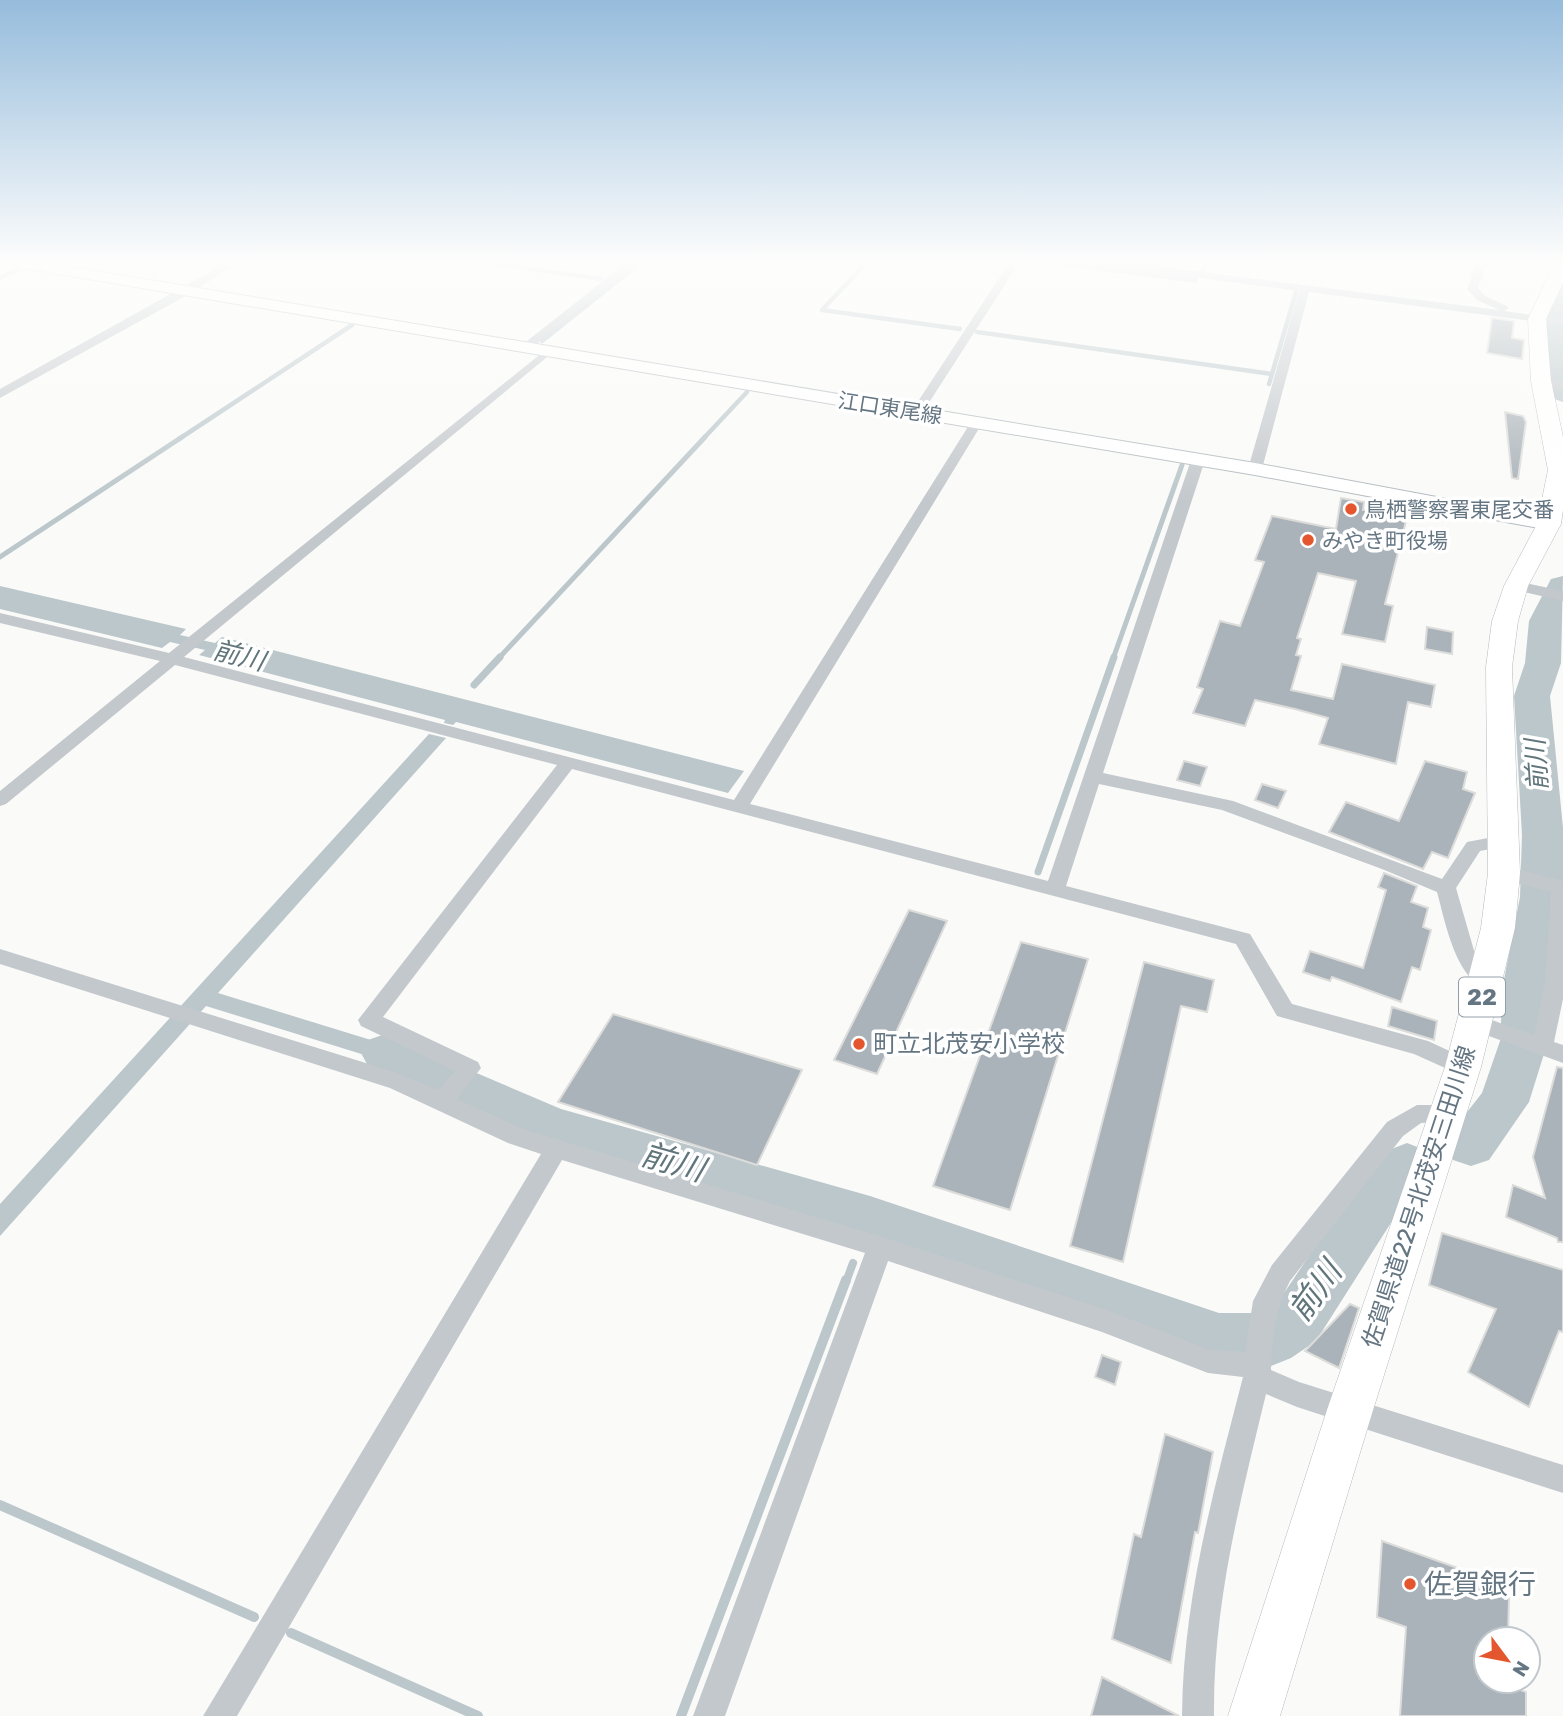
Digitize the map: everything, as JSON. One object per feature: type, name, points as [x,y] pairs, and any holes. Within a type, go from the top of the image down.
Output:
[{"type":"main road","name":"江口東尾線","points":[[503,343],[1255,469],[1556,525]]},
{"type":"main road","name":"佐賀県道22号北茂安三田川線","points":[[1254,1716],[1350,1410],[1463,1067],[1487,979],[1513,864],[1499,667],[1505,621],[1529,589],[1556,525],[1559,470],[1548,343]]},
{"type":"street","points":[[0,394],[92,343]]},
{"type":"street","points":[[526,347],[531,343]]},
{"type":"street","points":[[917,412],[962,343]]},
{"type":"street","points":[[1255,469],[1290,343]]},
{"type":"street","points":[[0,800],[548,351]]},
{"type":"street","points":[[739,807],[977,422]]},
{"type":"street","points":[[1055,889],[1198,460]]},
{"type":"street","points":[[1529,589],[1563,596]]},
{"type":"street","points":[[0,618],[186,647],[568,764],[1243,939],[1285,1010],[1420,1047],[1463,1067]]},
{"type":"street","points":[[444,1099],[470,1068],[369,1020],[568,764]]},
{"type":"street","points":[[1093,777],[1226,805],[1390,864],[1446,888]]},
{"type":"street","points":[[1475,1022],[1553,1051],[1561,888],[1474,846],[1446,888],[1466,957],[1487,979]]},
{"type":"street","points":[[0,956],[398,1082],[444,1099],[516,1136],[880,1247],[1104,1321],[1208,1361],[1258,1366],[1297,1394],[1563,1479]]},
{"type":"street","points":[[1198,1716],[1198,1661],[1216,1542],[1258,1366],[1261,1322],[1266,1301],[1281,1273],[1395,1129],[1417,1114],[1447,1114]]},
{"type":"street","points":[[219,1716],[556,1149]]},
{"type":"street","points":[[709,1716],[880,1247]]},
{"type":"water","points":[[0,586],[186,629],[180,635],[215,643],[222,637],[744,771],[728,793],[456,722],[453,725],[444,723],[445,720],[199,655],[205,650],[170,642],[162,648],[0,609]]},
{"type":"water","points":[[429,734],[446,738],[218,993],[371,1040],[443,1074],[435,1081],[384,1061],[206,1006],[0,1236],[0,1204]]},
{"type":"building","points":[[1488,343],[1524,343],[1522,359],[1487,353]]},
{"type":"building","points":[[1505,412],[1523,416],[1526,422],[1518,479],[1512,478]]},
{"type":"building","points":[[1341,498],[1364,502],[1363,510],[1407,517],[1385,604],[1393,606],[1385,642],[1342,634],[1356,581],[1318,573],[1297,638],[1301,639],[1296,655],[1301,656],[1291,690],[1333,699],[1342,664],[1435,685],[1431,707],[1408,702],[1396,764],[1319,744],[1328,718],[1295,709],[1255,700],[1245,726],[1193,713],[1203,689],[1197,687],[1220,621],[1240,626],[1264,562],[1255,560],[1272,516],[1336,529]]},
{"type":"building","points":[[1427,627],[1453,632],[1452,654],[1425,649]]},
{"type":"building","points":[[1184,761],[1207,767],[1200,786],[1177,780]]},
{"type":"building","points":[[1425,761],[1467,772],[1463,789],[1475,793],[1448,858],[1432,852],[1423,869],[1329,832],[1346,802],[1399,821]]},
{"type":"building","points":[[1262,784],[1286,791],[1278,808],[1255,800]]},
{"type":"building","points":[[1384,873],[1417,886],[1411,902],[1428,908],[1423,927],[1431,930],[1420,970],[1412,967],[1401,1002],[1332,977],[1330,981],[1303,972],[1310,951],[1363,968],[1386,890],[1378,887]]},
{"type":"building","points":[[909,910],[947,921],[877,1074],[834,1060]]},
{"type":"building","points":[[1021,942],[1088,959],[1010,1210],[933,1186]]},
{"type":"building","points":[[1144,962],[1214,980],[1207,1012],[1181,1006],[1123,1262],[1070,1246]]},
{"type":"building","points":[[1392,1007],[1437,1021],[1434,1040],[1388,1026]]},
{"type":"building","points":[[613,1014],[802,1070],[757,1165],[558,1102]]},
{"type":"building","points":[[1557,1067],[1563,1068],[1563,1242],[1506,1217],[1513,1185],[1545,1198],[1533,1157]]},
{"type":"building","points":[[1442,1233],[1563,1270],[1563,1332],[1559,1331],[1529,1407],[1468,1372],[1496,1309],[1429,1285]]},
{"type":"building","points":[[1350,1304],[1359,1308],[1339,1368],[1305,1351]]},
{"type":"building","points":[[1102,1355],[1121,1362],[1115,1385],[1095,1377]]},
{"type":"building","points":[[1165,1434],[1213,1452],[1171,1663],[1112,1639],[1134,1534],[1141,1537]]},
{"type":"building","points":[[1382,1541],[1483,1577],[1483,1588],[1509,1597],[1508,1625],[1472,1625],[1472,1695],[1526,1695],[1526,1716],[1400,1716],[1406,1627],[1377,1617]]},
{"type":"building","points":[[1102,1677],[1179,1716],[1091,1716]]},
{"type":"waterway","points":[[179,439],[325,343]]},
{"type":"waterway","points":[[1055,343],[1272,374]]},
{"type":"waterway","points":[[1272,374],[1281,343]]},
{"type":"waterway","name":"前川","points":[[1553,343],[1555,390],[1563,394]]},
{"type":"waterway","points":[[1269,384],[1272,374]]},
{"type":"waterway","points":[[703,439],[747,392]]},
{"type":"waterway","points":[[0,557],[182,437]]},
{"type":"waterway","points":[[498,659],[705,437]]},
{"type":"waterway","points":[[1113,659],[1182,465]]},
{"type":"waterway","name":"前川","points":[[1471,1145],[1504,1102],[1524,1041],[1526,985],[1542,897],[1543,835],[1532,696],[1543,663],[1546,621],[1563,586]]},
{"type":"waterway","points":[[474,685],[500,657]]},
{"type":"waterway","points":[[1038,872],[1114,657]]},
{"type":"waterway","name":"前川","points":[[385,1053],[549,1126],[870,1219],[1219,1340],[1271,1339],[1296,1323],[1375,1202],[1407,1165]]},
{"type":"waterway","points":[[846,1282],[853,1263]]},
{"type":"waterway","points":[[681,1716],[846,1280]]},
{"type":"waterway","points":[[0,1505],[254,1617]]},
{"type":"waterway","points":[[291,1633],[478,1716]]},
{"type":"place","name":"鳥栖警察署東尾交番","points":[[1351,509]]},
{"type":"place","name":"みやき町役場","points":[[1308,540]]},
{"type":"place","name":"町立北茂安小学校","points":[[859,1044]]},
{"type":"place","name":"佐賀銀行","points":[[1410,1584]]}]
